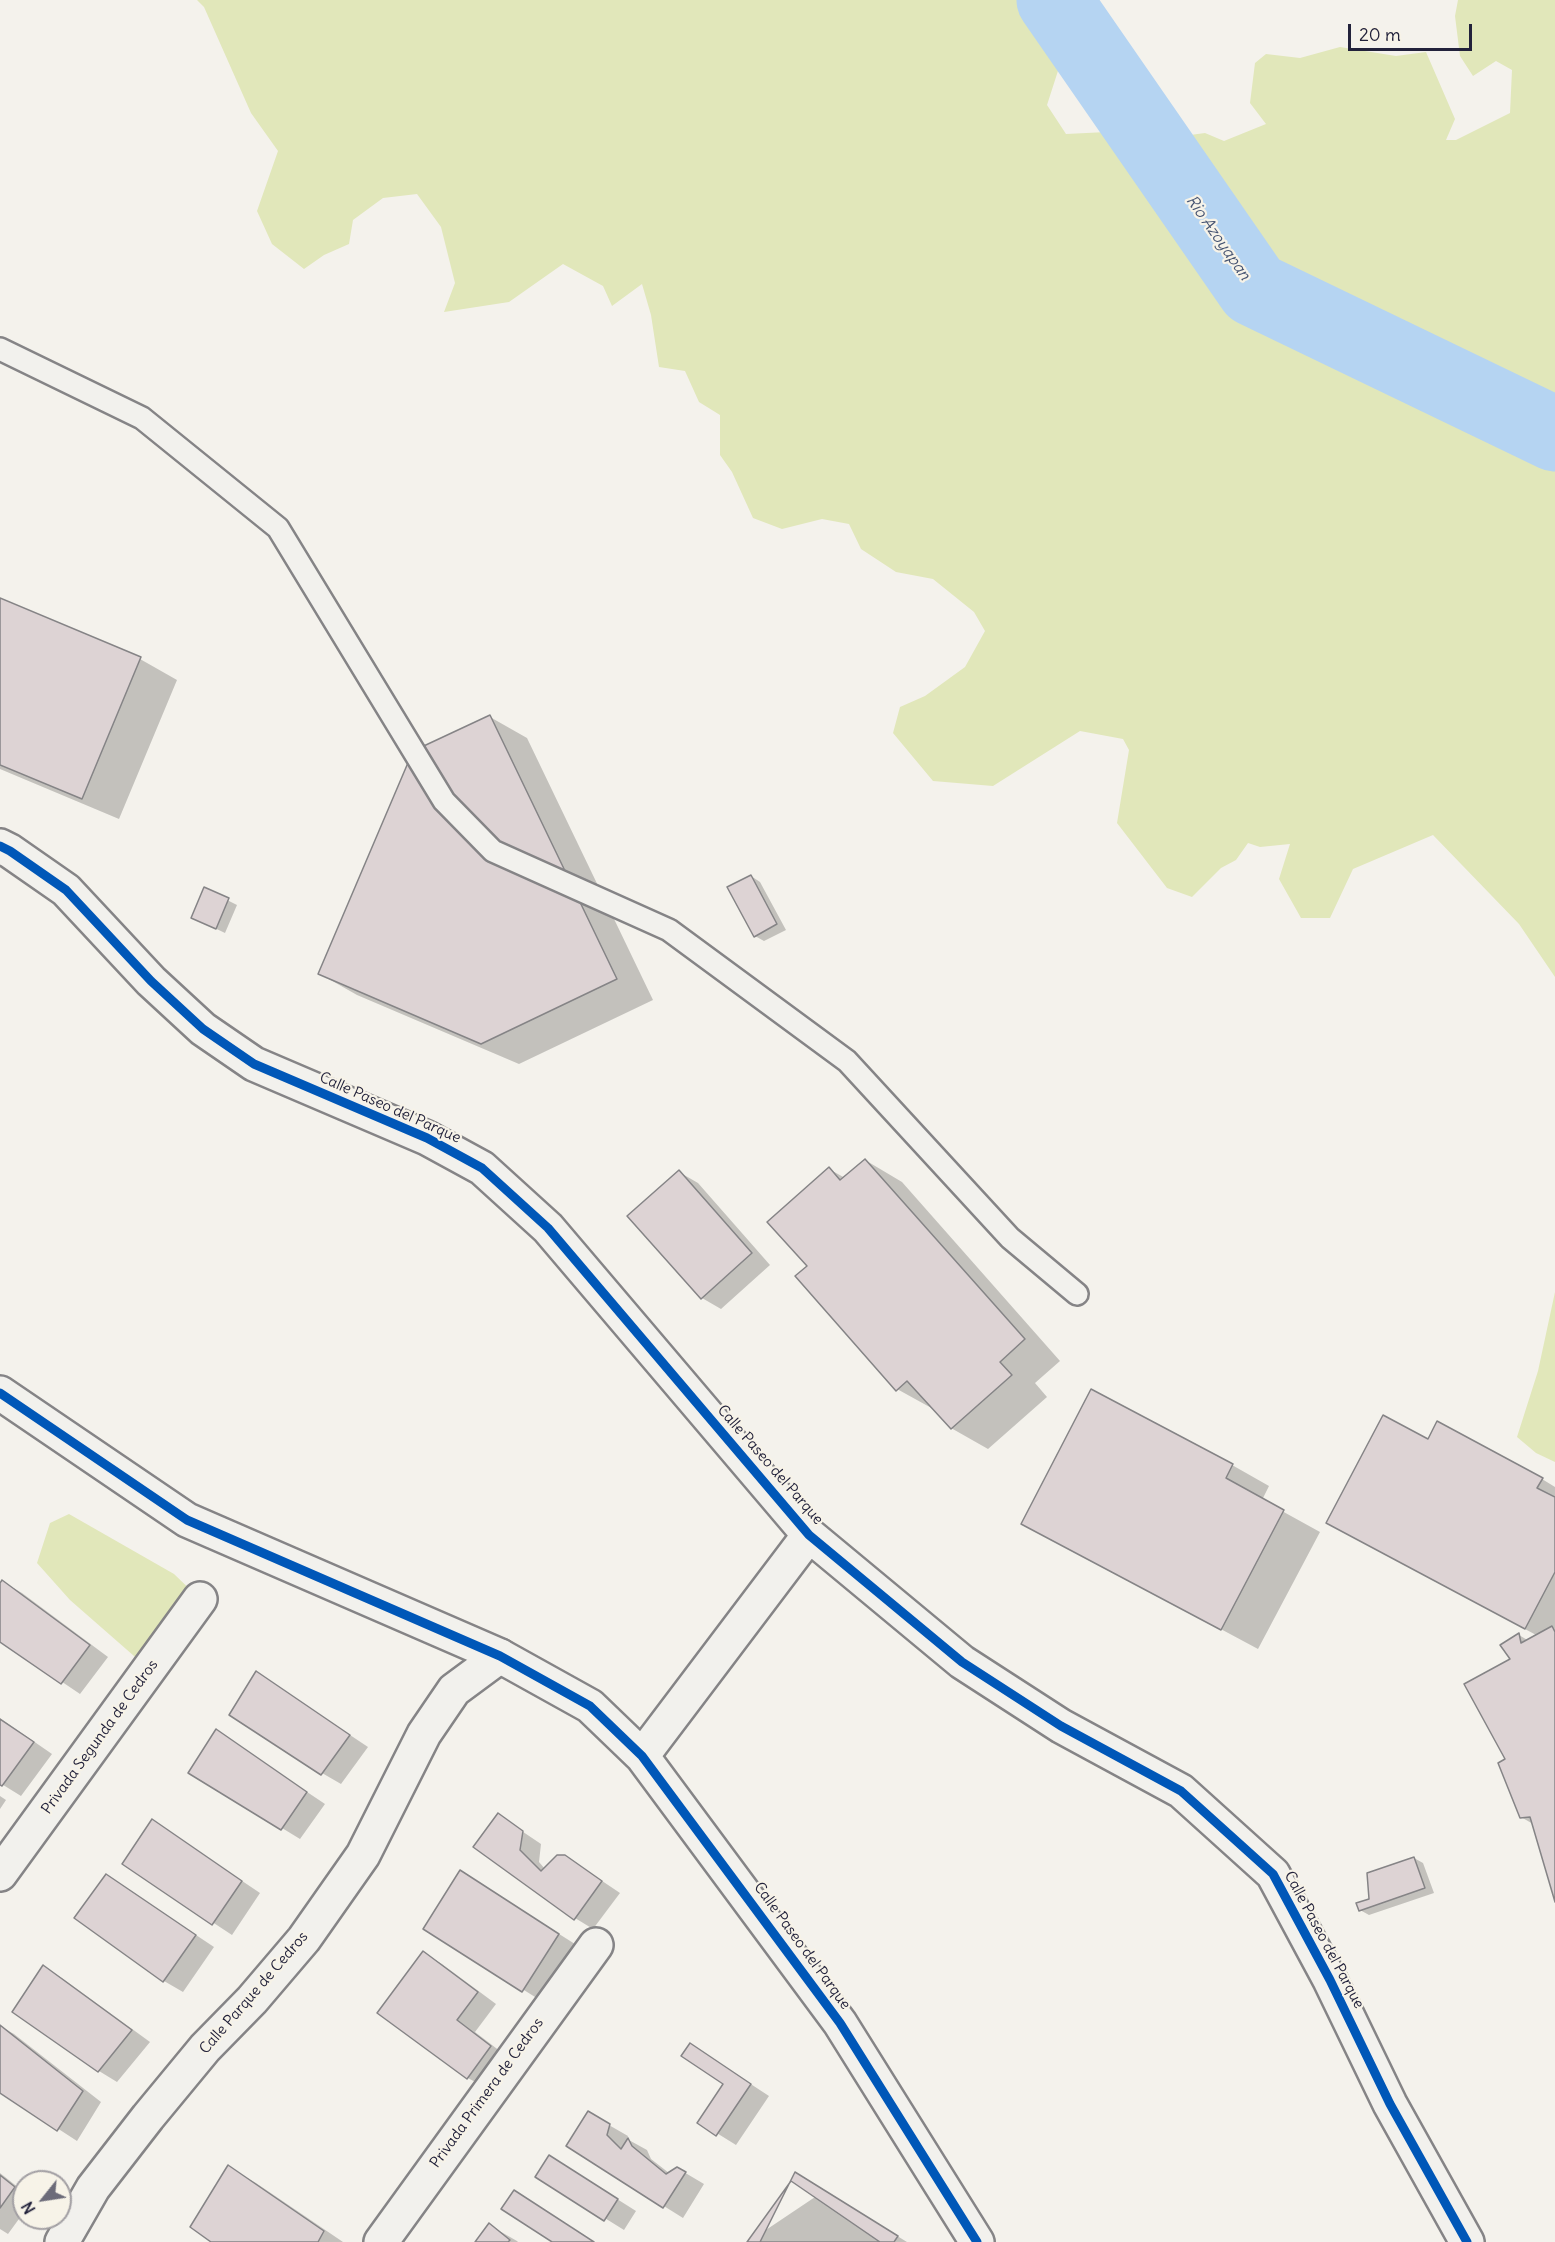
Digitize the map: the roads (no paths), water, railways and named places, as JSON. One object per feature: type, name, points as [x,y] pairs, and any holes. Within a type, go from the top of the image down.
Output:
[{"type":"street","name":"Calle Paseo del Parque","points":[[0,846],[66,890],[151,981],[203,1029],[254,1064],[427,1138],[482,1168],[548,1228],[809,1535],[962,1662],[1061,1726],[1181,1791],[1273,1874],[1330,1980],[1390,2104],[1467,2242]]},
{"type":"street","name":"Calle Paseo del Parque","points":[[0,1393],[187,1520],[501,1656],[590,1706],[642,1756],[840,2023],[977,2242]]},
{"type":"street","points":[[642,1756],[809,1535]]},
{"type":"street","name":"Privada Segunda de Cedros","points":[[0,1874],[200,1599]]},
{"type":"street","name":"Calle Parque de Cedros","points":[[62,2242],[93,2188],[141,2126],[205,2048],[252,2000],[304,1939],[363,1855],[424,1734],[454,1690],[501,1656]]},
{"type":"street","name":"Privada Primera de Cedros","points":[[381,2242],[596,1945]]},
{"type":"lane","points":[[0,349],[142,418],[278,528],[444,801],[493,851],[669,930],[848,1061],[1010,1238],[1077,1294]]},
{"type":"waterway","name":"Rio Azoyapan","points":[[1054,0],[1254,289],[1555,434]]}]
